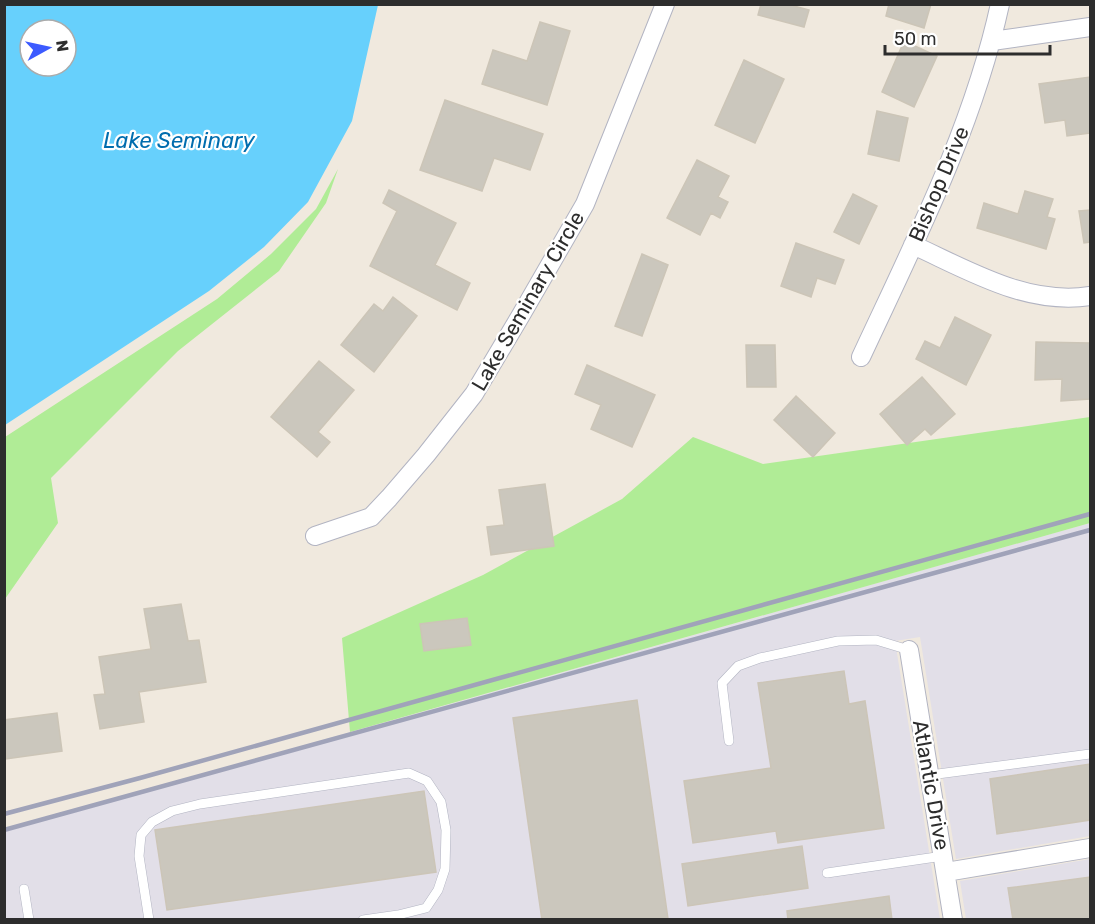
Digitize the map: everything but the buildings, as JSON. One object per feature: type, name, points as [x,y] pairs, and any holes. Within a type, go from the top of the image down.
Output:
[{"type":"street","name":"Lake Seminary Circle","points":[[315,536],[370,518],[426,455],[474,394],[585,204],[665,4]]},
{"type":"street","name":"Bishop Drive","points":[[861,357],[961,136],[992,41],[1000,4]]},
{"type":"street","points":[[992,41],[1090,27]]},
{"type":"street","points":[[913,245],[1004,286],[1048,296],[1090,296]]},
{"type":"street","name":"Atlantic Drive","points":[[909,650],[953,920]]},
{"type":"street","points":[[944,864],[1090,848]]},
{"type":"lane","points":[[729,741],[722,683],[738,666],[760,658],[838,641],[876,640],[909,650]]},
{"type":"lane","points":[[930,775],[1090,754]]},
{"type":"lane","points":[[149,920],[139,856],[141,835],[152,822],[171,811],[200,804],[409,773],[427,781],[441,802],[446,830],[445,869],[438,890],[426,908],[398,917],[363,920]]},
{"type":"lane","points":[[827,873],[944,864]]},
{"type":"lane","points":[[24,889],[28,920]]},
{"type":"shaded area","points":[[1090,523],[1090,836],[956,859],[920,637],[895,641],[940,919],[5,920],[5,830]]},
{"type":"shaded area","points":[[1090,859],[1090,919],[966,919],[960,881]]},
{"type":"green space","points":[[338,169],[326,203],[279,271],[178,351],[51,478],[58,523],[5,599],[5,437],[217,299],[271,254],[316,209]]},
{"type":"green space","points":[[1090,417],[1090,523],[350,732],[342,638],[483,575],[622,499],[693,437],[763,464]]},
{"type":"water","name":"Lake Seminary","points":[[5,4],[378,5],[352,121],[308,202],[264,247],[209,291],[5,425]]},
{"type":"railway","points":[[4,814],[1090,514]]},
{"type":"railway","points":[[4,830],[1090,530]]}]
